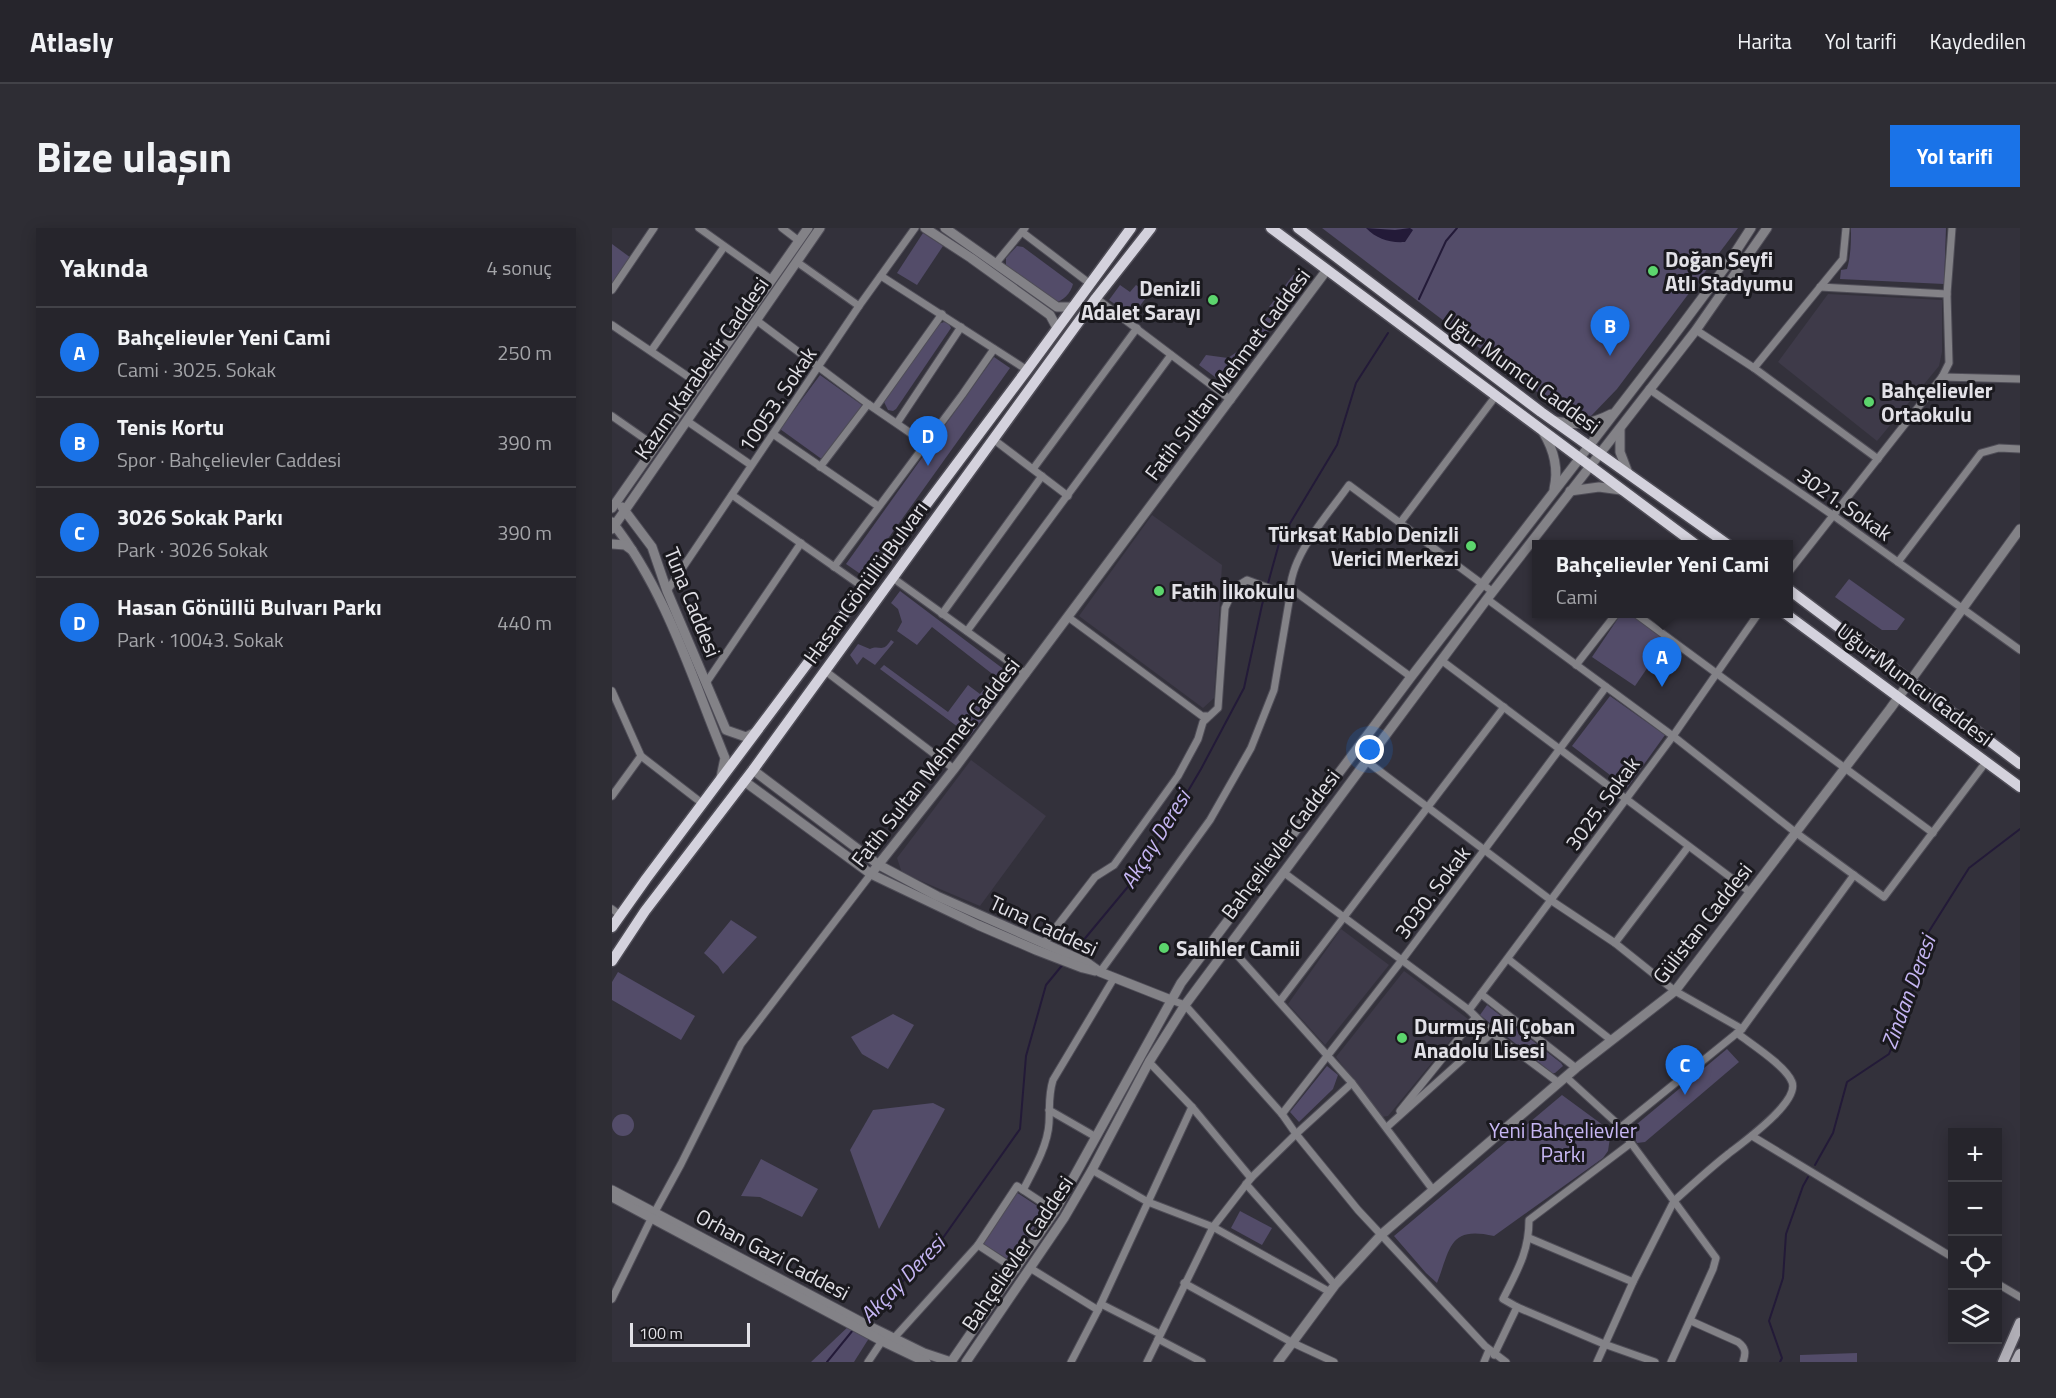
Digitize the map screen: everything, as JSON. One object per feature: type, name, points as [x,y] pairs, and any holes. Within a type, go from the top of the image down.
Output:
[{"type":"main road","name":"Hasan Gönüllü Bulvarı","points":[[612,927],[616,912],[703,804],[1131,228]]},
{"type":"main road","name":"Hasan Gönüllü Bulvarı","points":[[612,961],[640,919],[753,770],[1096,298],[1151,228]]},
{"type":"main road","name":"Uğur Mumcu Caddesi","points":[[1271,228],[1690,540]]},
{"type":"main road","name":"Uğur Mumcu Caddesi","points":[[1298,228],[1551,420],[1721,540]]},
{"type":"main road","name":"Uğur Mumcu Caddesi","points":[[1793,593],[2020,764]]},
{"type":"main road","name":"Uğur Mumcu Caddesi","points":[[1792,618],[2020,787]]},
{"type":"main road","points":[[2003,1362],[2020,1323]]},
{"type":"main road","points":[[2016,1362],[2020,1354]]},
{"type":"street","points":[[612,291],[654,228]]},
{"type":"street","points":[[699,228],[772,280]]},
{"type":"street","points":[[782,228],[799,241]]},
{"type":"street","name":"Kazım Karabekir Caddesi","points":[[614,502],[808,228]]},
{"type":"street","name":"Kazım Karabekir Caddesi","points":[[613,525],[626,510],[820,228]]},
{"type":"street","name":"10053. Sokak","points":[[667,591],[859,306],[915,228]]},
{"type":"street","points":[[925,228],[1050,315],[1057,328]]},
{"type":"street","name":"Bahçelievler Caddesi","points":[[952,1362],[1055,1212],[1181,983],[1411,677],[1729,262],[1751,228]]},
{"type":"street","name":"Bahçelievler Caddesi","points":[[1536,540],[1570,491],[1696,330],[1767,228]]},
{"type":"street","points":[[1754,368],[1843,259],[1846,228]]},
{"type":"street","points":[[1793,567],[1942,376],[1949,363],[1947,294],[1952,228]]},
{"type":"street","points":[[952,230],[1057,307],[1073,307]]},
{"type":"street","points":[[996,262],[1023,230],[1089,283]]},
{"type":"street","points":[[651,351],[724,247]]},
{"type":"street","points":[[796,262],[859,306]]},
{"type":"street","name":"Fatih Sultan Mehmet Caddesi","points":[[612,1299],[741,1044],[1026,674],[1326,271]]},
{"type":"street","points":[[881,276],[1027,370]]},
{"type":"street","points":[[1820,287],[1947,294]]},
{"type":"street","points":[[1096,298],[1231,400]]},
{"type":"street","points":[[820,467],[871,406],[942,314]]},
{"type":"street","points":[[756,320],[871,406],[925,443]]},
{"type":"street","points":[[612,325],[699,384]]},
{"type":"street","points":[[897,423],[961,327]]},
{"type":"street","points":[[1033,469],[1137,328]]},
{"type":"street","points":[[1696,330],[1754,368],[1878,459]]},
{"type":"street","points":[[834,567],[994,349]]},
{"type":"street","points":[[967,631],[1172,355]]},
{"type":"street","points":[[1942,376],[2020,379]]},
{"type":"street","name":"3021. Sokak","points":[[1649,389],[1834,516],[2020,650]]},
{"type":"street","points":[[1400,523],[1495,397]]},
{"type":"street","points":[[1551,420],[1588,424],[1613,413]]},
{"type":"street","points":[[612,416],[655,446]]},
{"type":"street","points":[[687,421],[752,465]]},
{"type":"street","points":[[1620,427],[1619,445],[1628,473]]},
{"type":"street","points":[[1543,432],[1556,462],[1557,472],[1553,492]]},
{"type":"street","points":[[773,434],[878,506]]},
{"type":"street","points":[[993,440],[1068,496]]},
{"type":"street","points":[[1898,562],[1981,453],[1999,448],[2020,449]]},
{"type":"street","points":[[942,614],[1042,476]]},
{"type":"street","points":[[1100,972],[1210,820],[1251,748],[1274,690],[1290,596],[1289,587],[1302,549],[1349,485],[1482,584],[1490,596],[1576,664],[1795,832],[1884,897],[1986,762]]},
{"type":"street","points":[[1570,491],[1599,487],[1625,491]]},
{"type":"street","points":[[732,495],[863,587]]},
{"type":"street","name":"Tuna Caddesi","points":[[614,502],[626,510],[652,547],[667,591],[726,730],[746,737],[758,730]]},
{"type":"street","name":"Tuna Caddesi","points":[[613,525],[633,550],[652,582],[725,758],[719,782]]},
{"type":"street","name":"Gülistan Caddesi","points":[[1278,1362],[1333,1289],[1382,1234],[1576,1068],[1675,991],[1910,682],[2020,528]]},
{"type":"street","points":[[706,684],[801,543]]},
{"type":"street","points":[[612,544],[625,545],[633,550]]},
{"type":"street","name":"Bahçelievler Caddesi","points":[[966,1362],[1064,1218],[1149,1062],[1185,1005],[1365,760],[1490,596],[1532,546]]},
{"type":"street","points":[[893,578],[1026,674]]},
{"type":"street","points":[[1068,616],[1202,716],[1207,716],[1218,708],[1225,608],[1234,588],[1248,580],[1290,596]]},
{"type":"street","points":[[1289,587],[1411,677]]},
{"type":"street","points":[[1576,664],[1613,618]]},
{"type":"street","points":[[1641,618],[1933,833]]},
{"type":"street","name":"3025. Sokak","points":[[1469,1010],[1552,901],[1755,618]]},
{"type":"street","points":[[1441,660],[1750,892]]},
{"type":"street","points":[[824,670],[954,769]]},
{"type":"street","name":"3030. Sokak","points":[[1282,1114],[1402,960],[1606,687]]},
{"type":"street","points":[[612,691],[641,756],[703,804]]},
{"type":"street","points":[[1280,1001],[1504,707]]},
{"type":"street","points":[[1046,947],[1095,877],[1114,865],[1169,791],[1198,739],[1207,716]]},
{"type":"street","points":[[612,796],[641,756]]},
{"type":"street","points":[[1365,760],[1552,901],[1616,943],[1675,991],[1739,1031],[1787,1072],[1793,1085],[1791,1094],[1784,1105],[1752,1136],[1726,1155],[1674,1201],[1633,1282],[1597,1362]]},
{"type":"street","name":"Tuna Caddesi","points":[[753,770],[879,865],[936,896],[1100,972],[1171,1000]]},
{"type":"street","name":"Tuna Caddesi","points":[[744,781],[871,874],[927,902],[1046,947]]},
{"type":"street","points":[[1616,943],[1688,847]]},
{"type":"street","points":[[1283,872],[1469,1010],[1492,1032],[1562,1080],[1621,1127],[1716,1258],[1691,1321],[1671,1362]]},
{"type":"street","points":[[1621,1127],[1739,1031],[1854,875]]},
{"type":"street","points":[[1228,945],[1352,1083],[1433,1190]]},
{"type":"street","points":[[1508,959],[1611,1040]]},
{"type":"street","points":[[1023,1190],[1037,1163],[1050,1125],[1048,1095],[1053,1080],[1114,978]]},
{"type":"street","points":[[1481,994],[1576,1068]]},
{"type":"street","points":[[1171,1000],[1185,1005],[1282,1114],[1358,1210],[1492,1352],[1506,1362]]},
{"type":"street","points":[[1387,1127],[1475,1018]]},
{"type":"street","points":[[1387,1127],[1492,1032]]},
{"type":"street","points":[[1149,1062],[1192,1107],[1333,1289]]},
{"type":"street","points":[[1147,1362],[1213,1227],[1249,1181],[1352,1083]]},
{"type":"street","points":[[1071,1362],[1100,1307],[1192,1107]]},
{"type":"street","points":[[1049,1110],[1096,1137]]},
{"type":"street","points":[[1752,1136],[1948,1254]]},
{"type":"street","points":[[1631,1143],[1529,1220],[1529,1238],[1523,1258],[1503,1299],[1604,1344],[1655,1362]]},
{"type":"street","points":[[1092,1170],[1148,1202],[1213,1227],[1333,1289]]},
{"type":"street","points":[[894,1338],[978,1245],[1017,1186],[1055,1212]]},
{"type":"street","name":"Orhan Gazi Caddesi","points":[[612,1190],[653,1215],[854,1322],[924,1353],[952,1362]]},
{"type":"street","name":"Orhan Gazi Caddesi","points":[[612,1197],[653,1215]]},
{"type":"street","points":[[1529,1238],[1633,1282]]},
{"type":"street","points":[[978,1245],[1016,1270]]},
{"type":"street","points":[[1030,1268],[1100,1307],[1159,1336],[1202,1362]]},
{"type":"street","points":[[1184,1283],[1293,1343],[1334,1362]]},
{"type":"street","points":[[2002,1286],[2020,1297]]},
{"type":"street","points":[[1484,1362],[1517,1307]]},
{"type":"street","points":[[1691,1321],[1738,1342],[1744,1347],[1746,1354],[1743,1362]]},
{"type":"street","name":"Orhan Gazi Caddesi","points":[[864,1327],[882,1341],[926,1362]]},
{"type":"street","points":[[868,1362],[882,1341]]},
{"type":"shaded area","points":[[1366,228],[1395,230],[1410,228],[1413,230],[1405,242],[1399,242],[1379,238]]},
{"type":"shaded area","name":"Bahçelievler Ortaokulu","points":[[1828,294],[1942,300],[1942,352],[1939,366],[1877,441],[1778,362]]},
{"type":"shaded area","name":"Fatih İlkokulu","points":[[1152,515],[1222,565],[1214,698],[1203,708],[1079,616]]},
{"type":"shaded area","points":[[971,760],[1046,816],[980,906],[902,873],[897,858]]},
{"type":"shaded area","points":[[1341,929],[1389,965],[1325,1045],[1288,1004]]},
{"type":"shaded area","name":"Durmuş Ali Çoban Anadolu Lisesi","points":[[1404,971],[1468,1019],[1388,1116],[1382,1117],[1336,1057]]},
{"type":"green space","points":[[1322,228],[1738,228],[1617,389],[1591,416],[1562,411]]},
{"type":"green space","points":[[1851,228],[1946,228],[1944,284],[1840,279],[1841,270],[1847,269]]},
{"type":"green space","points":[[923,233],[943,246],[917,285],[897,273]]},
{"type":"green space","points":[[612,244],[631,258],[612,284]]},
{"type":"green space","points":[[1017,246],[1023,247],[1073,284],[1066,296],[1054,303],[1006,267],[1006,258]]},
{"type":"green space","points":[[1304,274],[1305,285],[1288,307],[1269,307],[1293,275]]},
{"type":"green space","points":[[1120,285],[1130,292],[1136,285],[1149,294],[1132,316],[1109,300]]},
{"type":"green space","points":[[1267,315],[1280,316],[1227,386],[1199,365],[1206,355],[1228,358],[1241,349]]},
{"type":"green space","points":[[944,322],[951,328],[896,409],[888,410],[884,402],[938,324]]},
{"type":"green space","points":[[994,357],[1010,368],[862,575],[846,564]]},
{"type":"green space","points":[[820,375],[862,405],[823,460],[780,429]]},
{"type":"green space","points":[[1849,579],[1905,619],[1897,630],[1882,630],[1835,597]]},
{"type":"green space","points":[[900,591],[1014,677],[970,736],[880,669],[884,665],[948,712],[968,685],[980,694],[995,676],[932,627],[917,645],[897,631],[902,622],[898,609],[891,603]]},
{"type":"green space","points":[[1618,618],[1637,618],[1667,639],[1635,686],[1592,657]]},
{"type":"green space","points":[[891,640],[894,642],[875,665],[863,657],[857,665],[850,655],[858,644],[870,649],[883,648]]},
{"type":"green space","points":[[1610,696],[1665,735],[1627,788],[1572,746]]},
{"type":"green space","points":[[731,920],[757,937],[723,974],[704,953]]},
{"type":"green space","points":[[618,972],[695,1016],[681,1040],[612,1000],[612,982]]},
{"type":"green space","points":[[1487,1005],[1563,1066],[1552,1073],[1480,1015]]},
{"type":"green space","points":[[893,1014],[914,1025],[888,1069],[862,1054],[851,1037]]},
{"type":"green space","points":[[1727,1049],[1739,1062],[1645,1142],[1637,1143],[1631,1129]]},
{"type":"green space","points":[[1327,1066],[1338,1075],[1333,1089],[1299,1122],[1290,1112]]},
{"type":"green space","name":"Yeni Bahçelievler Parkı","points":[[1562,1095],[1611,1131],[1608,1151],[1603,1158],[1494,1236],[1468,1234],[1460,1237],[1449,1250],[1437,1283],[1394,1236]]},
{"type":"green space","points":[[933,1103],[945,1109],[879,1229],[850,1150],[873,1110]]},
{"type":"green space","points":[[619,1114],[627,1114],[634,1121],[634,1129],[627,1136],[619,1136],[612,1129],[612,1121]]},
{"type":"green space","points":[[761,1159],[818,1189],[802,1217],[760,1197],[741,1196]]},
{"type":"green space","points":[[1016,1192],[1045,1211],[1012,1262],[982,1243]]},
{"type":"green space","points":[[1240,1211],[1272,1228],[1262,1245],[1231,1228]]},
{"type":"green space","points":[[851,1324],[871,1335],[854,1362],[811,1362]]},
{"type":"green space","points":[[1857,1353],[1857,1362],[1800,1362],[1800,1355]]},
{"type":"waterway","name":"Akçay Deresi","points":[[1419,299],[1446,241],[1457,228]]},
{"type":"waterway","name":"Akçay Deresi","points":[[1072,954],[1141,871],[1201,769],[1244,688],[1262,605],[1280,540],[1337,445],[1356,383],[1388,333]]},
{"type":"waterway","name":"Zindan Deresi","points":[[1815,1165],[1833,1133],[1847,1082],[1889,1054],[1911,999],[1921,944],[1969,868],[2020,829]]},
{"type":"waterway","name":"Akçay Deresi","points":[[864,1319],[933,1252],[1020,1129],[1026,1056],[1046,985],[1064,963]]},
{"type":"waterway","name":"Zindan Deresi","points":[[1780,1362],[1782,1358],[1769,1321],[1783,1278],[1786,1234],[1808,1177]]},
{"type":"waterway","name":"Akçay Deresi","points":[[827,1362],[853,1330]]},
{"type":"place","name":"Doğan Seyfi Atlı Stadyumu","points":[[1653,271]]},
{"type":"place","name":"Denizli Adalet Sarayı","points":[[1213,300]]},
{"type":"place","name":"Tenis Kortu","points":[[1610,356]]},
{"type":"place","name":"Bahçelievler Ortaokulu","points":[[1869,402]]},
{"type":"place","name":"Hasan Gönüllü Bulvarı Parkı","points":[[928,466]]},
{"type":"place","name":"Türksat Kablo Denizli Verici Merkezi","points":[[1471,546]]},
{"type":"place","name":"Fatih İlkokulu","points":[[1159,591]]},
{"type":"place","name":"Bahçelievler Yeni Cami","points":[[1662,687]]},
{"type":"place","name":"Salihler Camii","points":[[1164,948]]},
{"type":"place","name":"Durmuş Ali Çoban Anadolu Lisesi","points":[[1402,1038]]},
{"type":"place","name":"3026 Sokak Parkı","points":[[1685,1095]]}]
